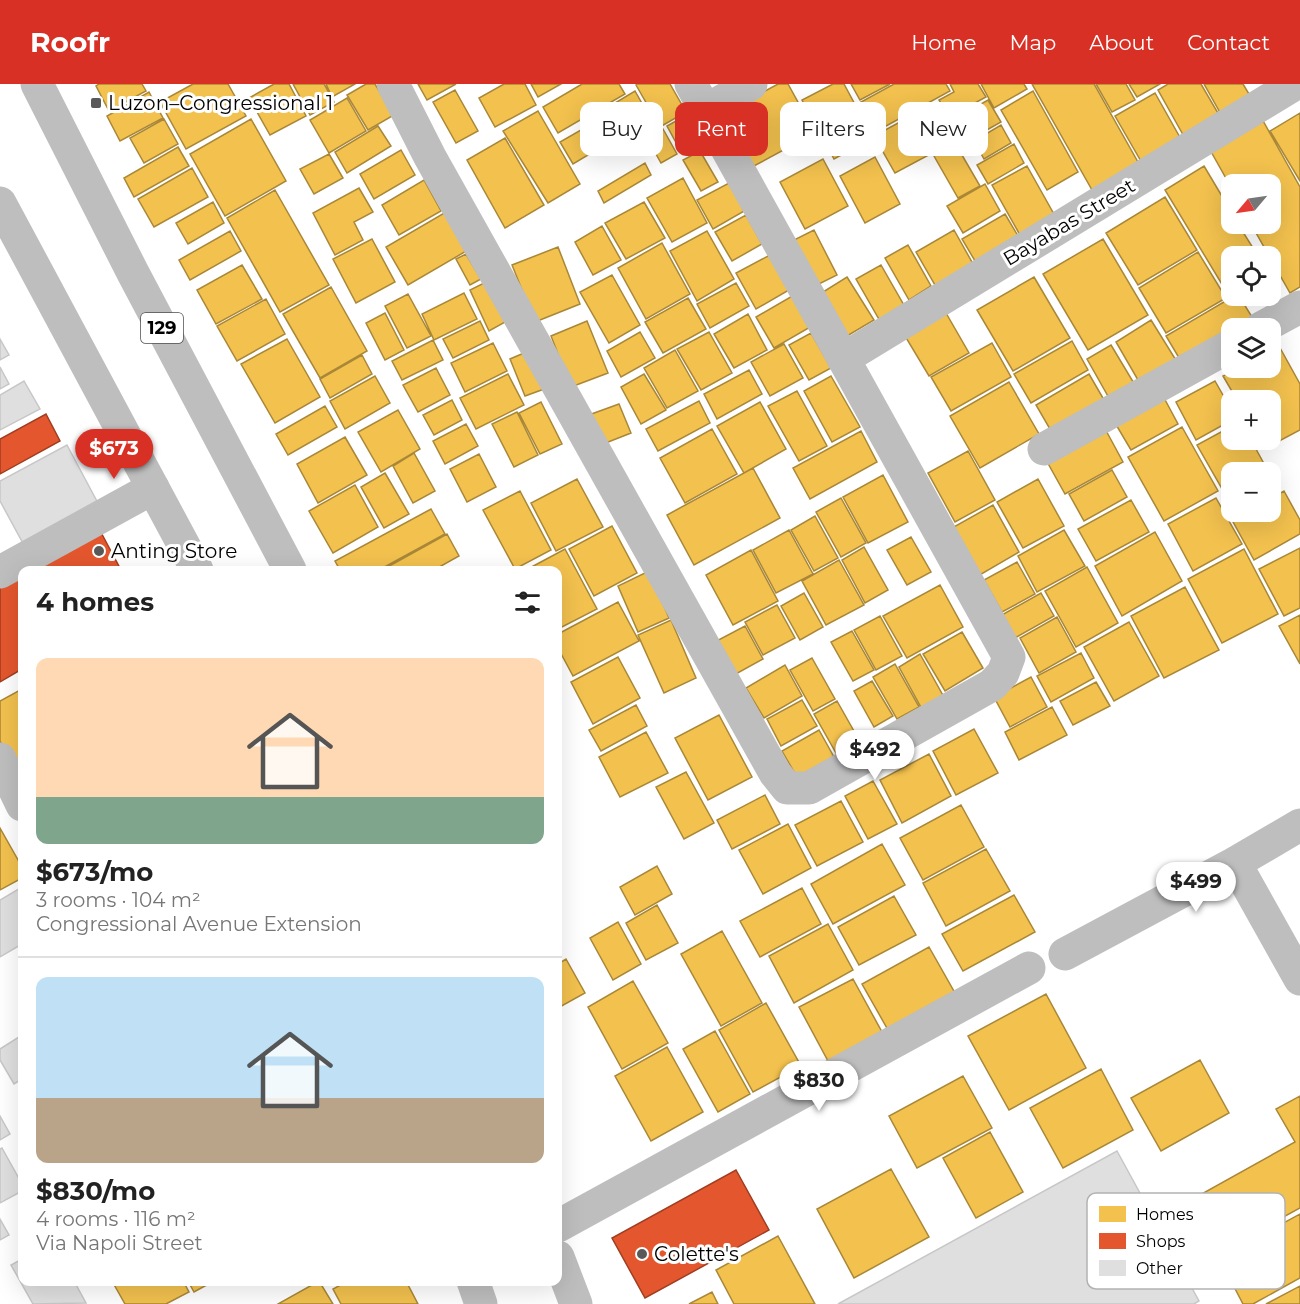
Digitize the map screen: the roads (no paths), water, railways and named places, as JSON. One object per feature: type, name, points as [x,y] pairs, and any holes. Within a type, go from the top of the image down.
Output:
[{"type":"street","name":"129","points":[[37,84],[288,566]]},
{"type":"street","points":[[393,84],[430,158],[775,773],[787,788],[809,788],[992,685],[1003,673],[1009,657],[698,97],[751,84]]},
{"type":"street","name":"Bayabas Street","points":[[843,359],[1295,84]]},
{"type":"street","points":[[0,203],[195,566]]},
{"type":"street","points":[[1280,318],[1300,307]]},
{"type":"street","points":[[1044,449],[1221,351]]},
{"type":"street","points":[[0,572],[153,488]]},
{"type":"street","points":[[0,759],[18,797]]},
{"type":"street","points":[[1065,954],[1235,863],[1300,825]]},
{"type":"street","points":[[1235,863],[1300,979]]},
{"type":"street","points":[[562,1224],[1029,968]]},
{"type":"street","points":[[562,1267],[576,1304]]},
{"type":"street","points":[[475,1286],[481,1304]]},
{"type":"place","name":"Luzon–Congressional 1","points":[[96,103]]},
{"type":"place","name":"Anting Store","points":[[99,551]]},
{"type":"place","name":"Colette's","points":[[642,1254]]}]
